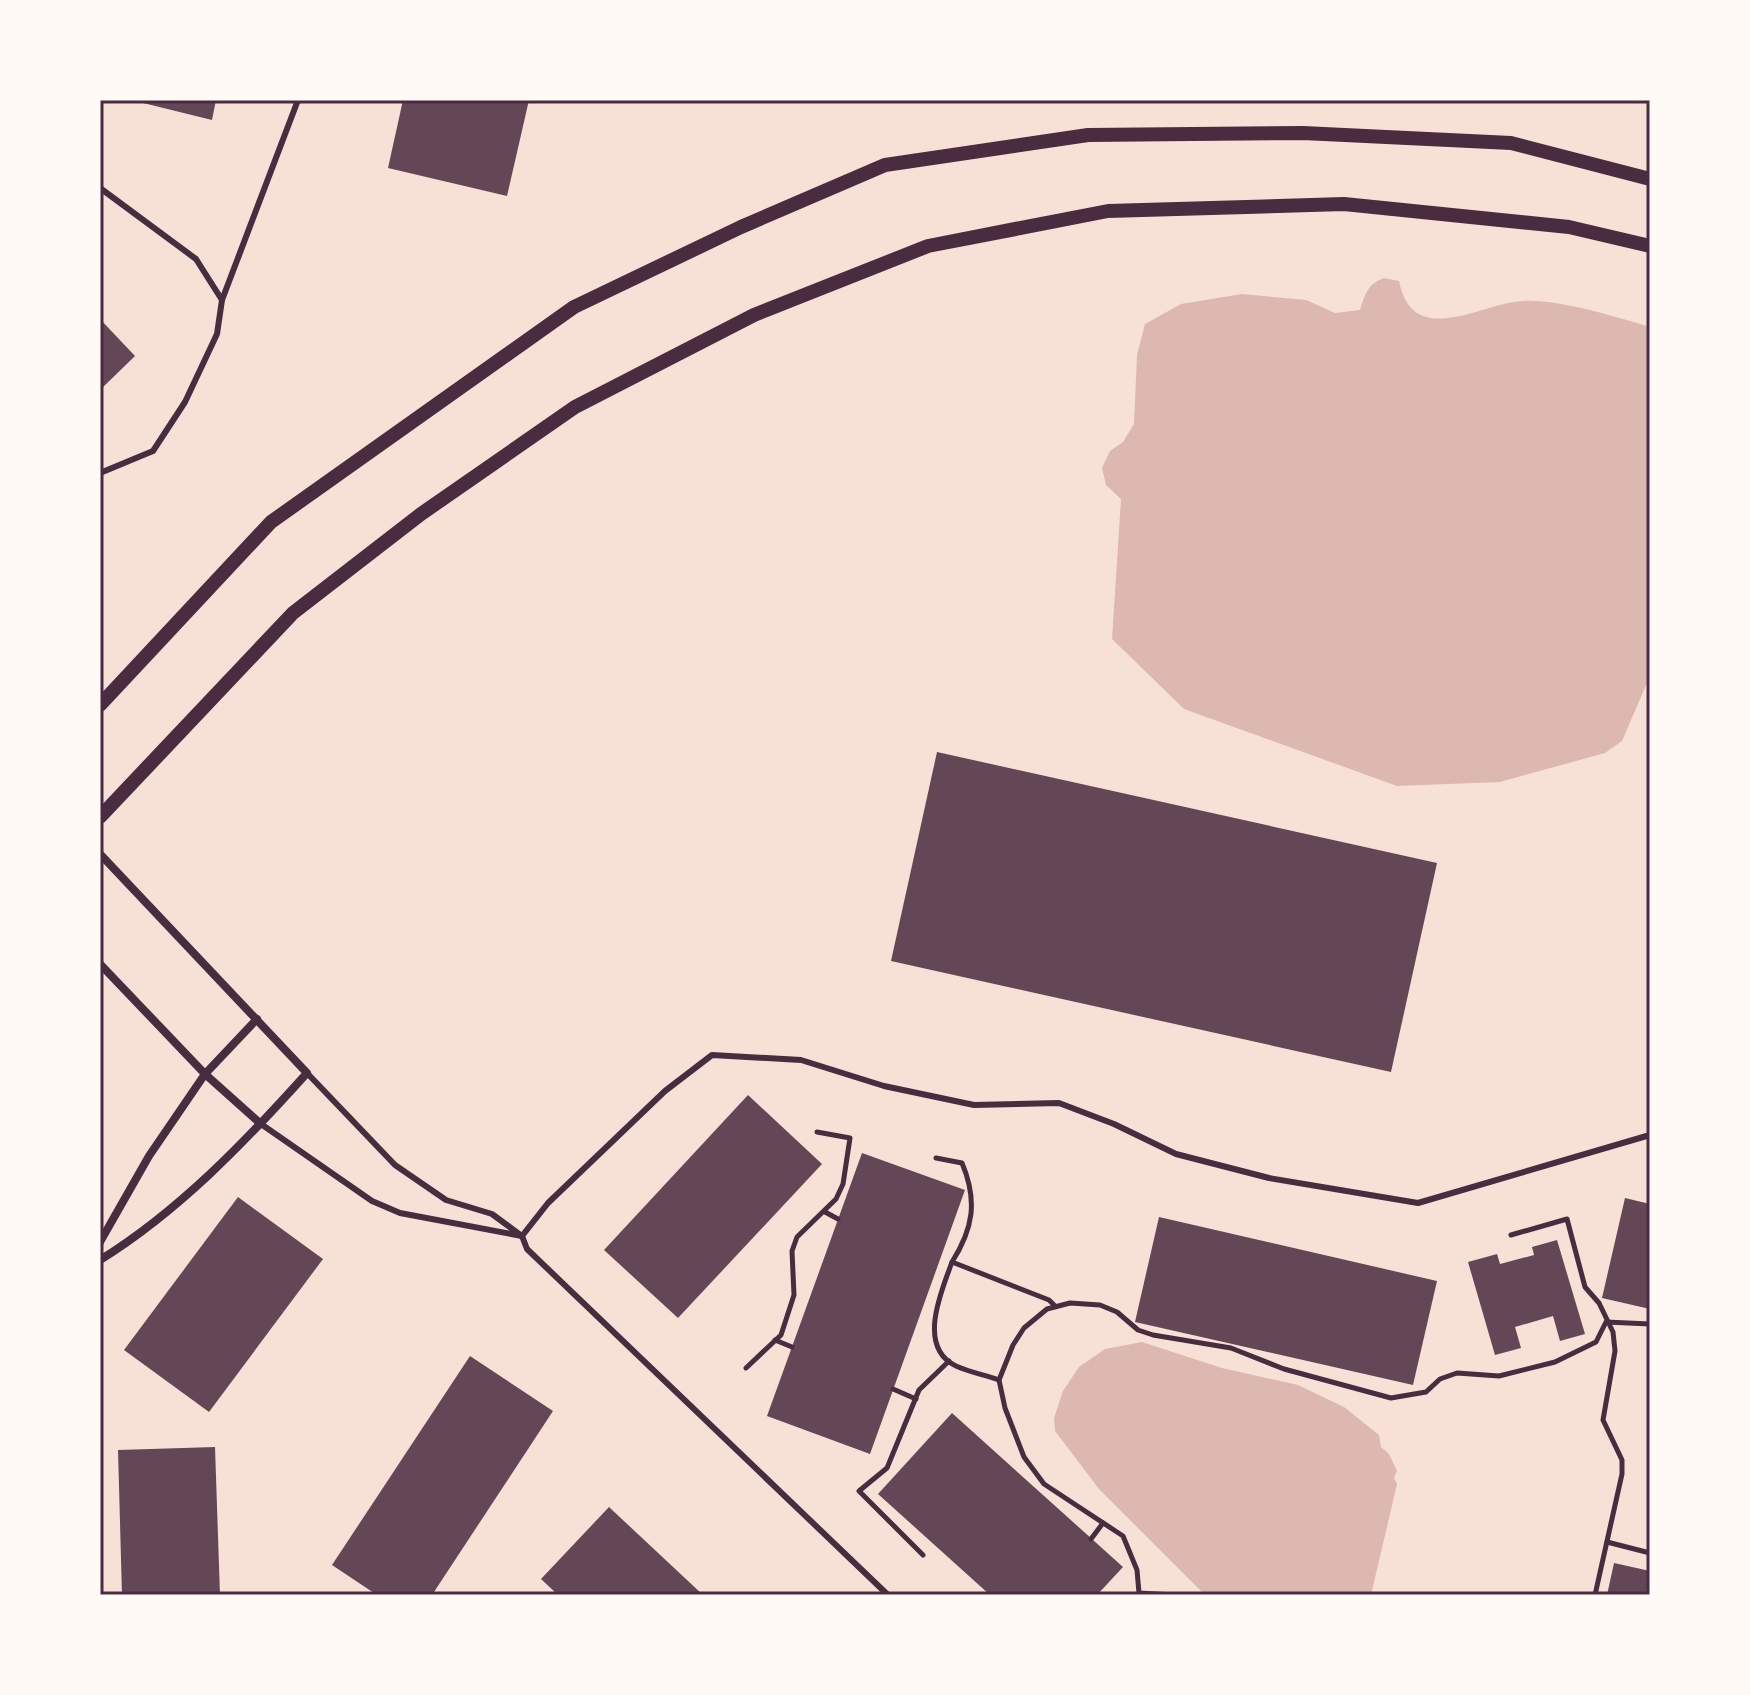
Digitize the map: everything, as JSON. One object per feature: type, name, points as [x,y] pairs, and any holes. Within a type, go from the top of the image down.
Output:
[{"type":"street","points":[[100,705],[271,522],[574,307],[741,227],[885,165],[1088,135],[1303,133],[1511,143],[1650,179]]},
{"type":"street","points":[[100,817],[293,613],[421,514],[575,407],[754,315],[928,246],[1108,211],[1344,204],[1569,227],[1650,246]]},
{"type":"street","points":[[100,854],[307,1073],[261,1124],[146,1231],[100,1260]]},
{"type":"street","points":[[100,964],[205,1074],[261,1124]]},
{"type":"street","points":[[100,1242],[149,1156],[205,1074],[257,1019]]},
{"type":"lane","points":[[100,473],[153,451],[185,402],[217,334],[222,300],[298,100]]},
{"type":"lane","points":[[100,188],[196,259],[222,300]]},
{"type":"lane","points":[[522,1236],[548,1203],[665,1091],[712,1055],[801,1060],[884,1086],[974,1105],[1059,1103],[1114,1124],[1176,1154],[1269,1178],[1418,1203],[1650,1135]]},
{"type":"lane","points":[[307,1073],[395,1165],[446,1200],[492,1214],[522,1236],[527,1249],[888,1595]]},
{"type":"lane","points":[[261,1124],[372,1201],[400,1213],[522,1236]]},
{"type":"path","points":[[746,1368],[781,1335],[794,1295],[792,1251],[797,1237],[825,1212],[843,1184],[850,1138],[817,1132]]},
{"type":"path","points":[[936,1158],[962,1163],[971,1201],[969,1235],[952,1262],[936,1307],[938,1346],[949,1361],[999,1380]]},
{"type":"path","points":[[825,1212],[838,1219]]},
{"type":"path","points":[[1511,1235],[1567,1219],[1585,1287],[1599,1303],[1613,1332],[1615,1351],[1603,1420],[1622,1460],[1622,1474],[1595,1595]]},
{"type":"path","points":[[952,1262],[1049,1300],[1056,1307]]},
{"type":"path","points":[[1174,1595],[1138,1594],[1132,1554],[1123,1536],[1044,1484],[1024,1457],[1005,1408],[999,1380],[1024,1328],[1047,1309],[1070,1303],[1100,1305],[1117,1312],[1138,1330],[1153,1335],[1231,1348],[1284,1369],[1391,1398],[1426,1392],[1440,1379],[1457,1373],[1499,1376],[1555,1362],[1596,1342],[1606,1322]]},
{"type":"path","points":[[1606,1322],[1650,1324]]},
{"type":"path","points":[[775,1340],[792,1347]]},
{"type":"path","points":[[923,1555],[859,1491],[887,1468],[919,1390],[949,1361]]},
{"type":"path","points":[[893,1389],[916,1399]]},
{"type":"path","points":[[1091,1539],[1103,1523]]},
{"type":"path","points":[[1607,1542],[1650,1553]]},
{"type":"shaded area","points":[[1384,278],[1399,281],[1407,302],[1419,314],[1434,318],[1451,318],[1507,303],[1538,301],[1650,327],[1650,676],[1622,741],[1605,753],[1500,782],[1397,786],[1184,709],[1112,639],[1121,499],[1106,485],[1102,468],[1110,451],[1123,442],[1134,424],[1137,355],[1145,324],[1181,304],[1242,294],[1306,300],[1335,313],[1360,310],[1370,287]]},
{"type":"shaded area","points":[[1142,1342],[1222,1368],[1298,1385],[1344,1407],[1379,1435],[1381,1447],[1389,1454],[1397,1471],[1394,1478],[1397,1484],[1371,1595],[1205,1595],[1099,1489],[1055,1431],[1054,1418],[1063,1391],[1079,1367],[1105,1349]]},
{"type":"building","points":[[131,100],[216,100],[212,120]]},
{"type":"building","points":[[403,100],[529,100],[507,196],[388,168]]},
{"type":"building","points":[[100,319],[135,356],[100,390]]},
{"type":"building","points":[[937,752],[1437,863],[1391,1072],[891,961]]},
{"type":"building","points":[[748,1095],[822,1164],[678,1318],[604,1250]]},
{"type":"building","points":[[862,1153],[965,1190],[870,1454],[767,1416]]},
{"type":"building","points":[[238,1197],[323,1259],[209,1412],[124,1350]]},
{"type":"building","points":[[1625,1198],[1650,1204],[1650,1309],[1602,1298]]},
{"type":"building","points":[[1159,1217],[1437,1281],[1413,1385],[1135,1322]]},
{"type":"building","points":[[1557,1240],[1585,1334],[1560,1341],[1553,1316],[1515,1327],[1521,1348],[1495,1355],[1468,1262],[1497,1254],[1500,1264],[1534,1255],[1532,1247]]},
{"type":"building","points":[[470,1356],[553,1411],[432,1595],[377,1595],[332,1565]]},
{"type":"building","points":[[952,1413],[1123,1567],[1097,1595],[990,1595],[878,1494]]},
{"type":"building","points":[[215,1447],[220,1595],[122,1595],[118,1450]]},
{"type":"building","points":[[609,1507],[703,1595],[558,1595],[541,1579]]},
{"type":"building","points":[[1614,1563],[1650,1571],[1650,1595],[1607,1595]]}]
